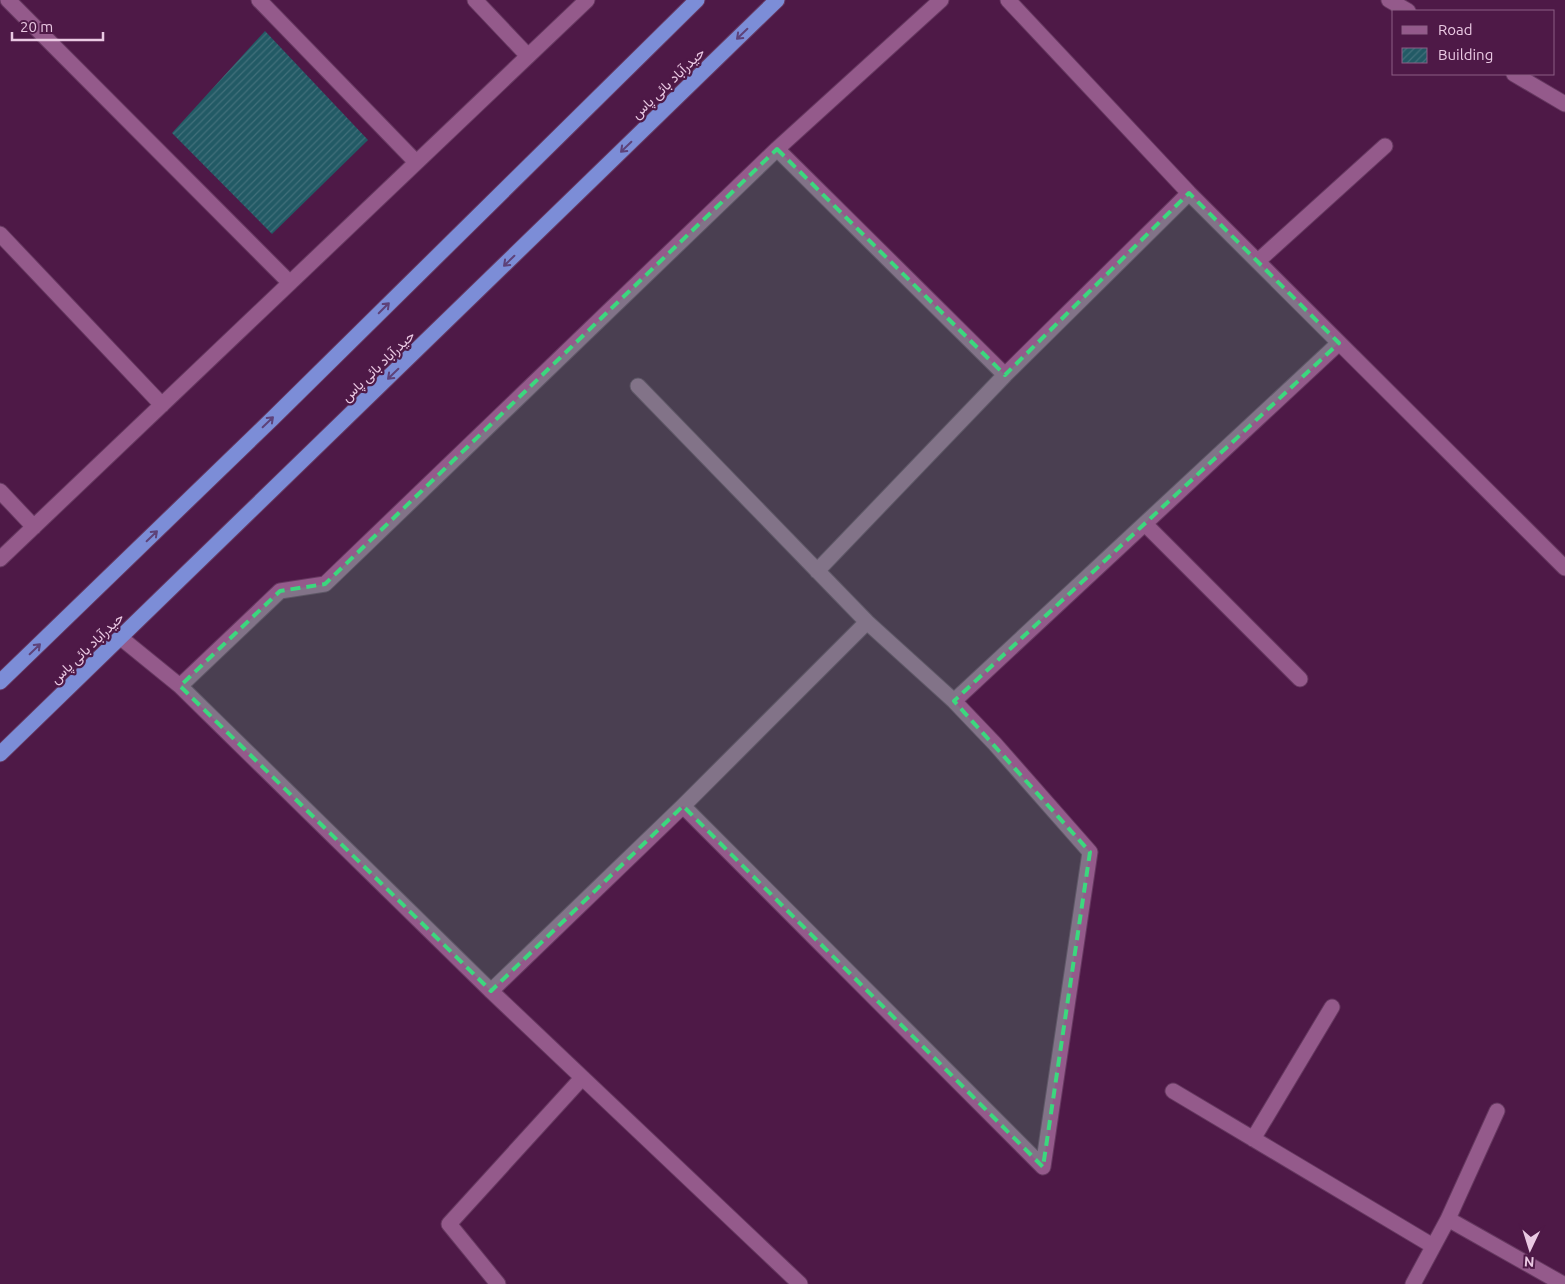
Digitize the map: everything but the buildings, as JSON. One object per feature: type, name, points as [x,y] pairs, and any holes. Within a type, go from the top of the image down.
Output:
[{"type":"highway","points":[[0,682],[272,419],[697,0]]},
{"type":"highway","name":"حیدرآباد بائی پاس","points":[[0,754],[777,0]]},
{"type":"street","points":[[8,0],[290,283]]},
{"type":"street","points":[[259,0],[416,162]]},
{"type":"street","points":[[475,0],[528,56]]},
{"type":"street","points":[[0,560],[587,0]]},
{"type":"street","points":[[180,686],[280,591],[325,584],[777,149],[941,0]]},
{"type":"street","points":[[1008,0],[1189,193],[1565,568]]},
{"type":"street","points":[[1389,0],[1406,10]]},
{"type":"street","points":[[1516,75],[1565,104]]},
{"type":"street","points":[[1258,261],[1385,146]]},
{"type":"street","points":[[777,149],[1006,375]]},
{"type":"street","points":[[817,571],[1006,375],[1189,193]]},
{"type":"street","points":[[0,234],[162,405]]},
{"type":"street","points":[[954,701],[1339,343]]},
{"type":"street","points":[[638,386],[867,622],[954,701],[995,744],[1090,852],[1043,1167],[683,806]]},
{"type":"street","points":[[0,491],[34,527]]},
{"type":"street","points":[[1145,524],[1300,679]]},
{"type":"street","points":[[491,991],[683,806],[867,622]]},
{"type":"street","points":[[121,638],[180,686],[491,991],[795,1282]]},
{"type":"street","points":[[1253,1139],[1332,1007]]},
{"type":"street","points":[[498,1284],[449,1224],[582,1078]]},
{"type":"street","points":[[1173,1091],[1433,1246]]},
{"type":"street","points":[[1413,1284],[1448,1219],[1497,1111]]},
{"type":"street","points":[[1448,1219],[1563,1284]]},
{"type":"highlighted area","points":[[777,149],[1005,375],[1189,193],[1339,343],[954,701],[1090,852],[1043,1167],[683,806],[491,991],[180,686],[280,591],[325,584]]}]
